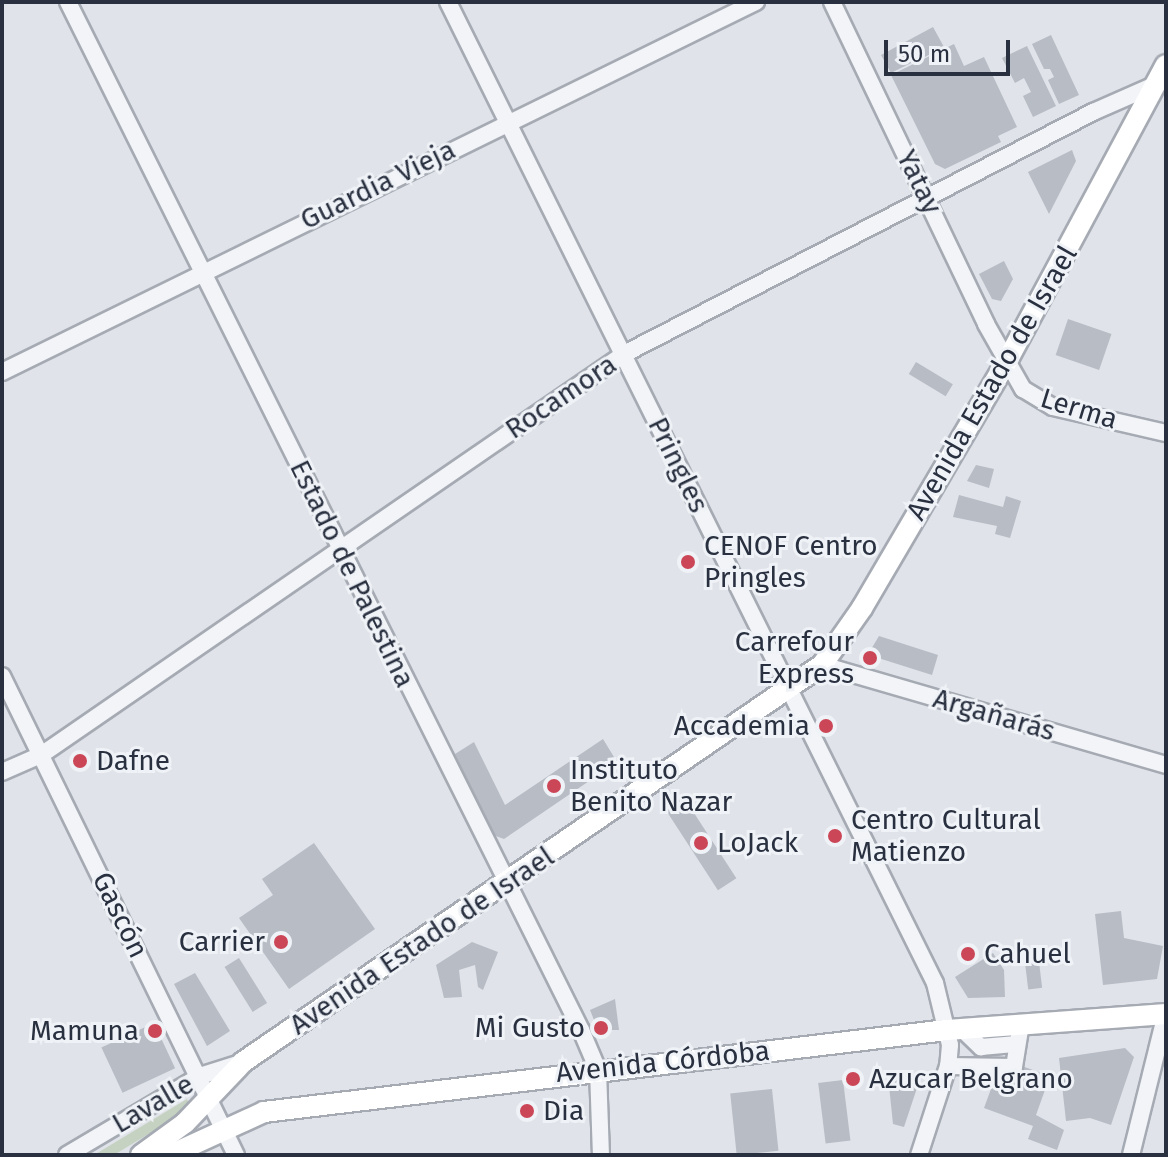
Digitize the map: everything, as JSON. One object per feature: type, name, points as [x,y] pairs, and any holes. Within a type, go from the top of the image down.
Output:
[{"type":"main road","name":"Avenida Estado de Israel","points":[[210,1100],[243,1062],[791,691],[822,665],[862,608],[1006,363],[1162,83],[1166,65]]},
{"type":"main road","name":"Avenida Córdoba","points":[[170,1155],[222,1127],[264,1112],[954,1029],[1019,1034],[1166,1014]]},
{"type":"main road","points":[[141,1155],[210,1100]]},
{"type":"street","name":"Estado de Palestina","points":[[68,2],[598,1070],[601,1155]]},
{"type":"street","name":"Pringles","points":[[448,2],[927,964],[954,1029],[948,1066],[919,1155]]},
{"type":"street","name":"Guardia Vieja","points":[[2,372],[756,2]]},
{"type":"street","name":"Yatay","points":[[832,2],[1006,363]]},
{"type":"street","name":"Rocamora","points":[[2,772],[41,755],[624,354],[1162,83]]},
{"type":"street","name":"Lerma","points":[[1006,363],[1023,389],[1053,407],[1166,433]]},
{"type":"street","name":"Argañarás","points":[[822,665],[1166,765]]},
{"type":"street","name":"Gascón","points":[[2,676],[236,1155]]},
{"type":"street","points":[[1131,1155],[1166,1014]]},
{"type":"street","points":[[948,1066],[1014,1067],[1019,1034]]},
{"type":"street","name":"Lavalle","points":[[67,1155],[200,1076],[243,1062]]},
{"type":"green space","points":[[187,1099],[191,1108],[114,1155],[94,1155]]},
{"type":"building","points":[[933,27],[944,47],[921,59],[915,48],[907,52],[913,62],[891,73],[881,55]]},
{"type":"building","points":[[1051,35],[1079,95],[1059,104],[1048,80],[1054,77],[1050,69],[1044,69],[1032,44]]},
{"type":"building","points":[[954,44],[964,66],[984,57],[1017,127],[998,136],[1001,142],[945,169],[935,164],[891,75]]},
{"type":"building","points":[[1027,46],[1056,106],[1033,117],[1023,96],[1031,92],[1024,78],[1015,83],[1002,58]]},
{"type":"building","points":[[1072,150],[1076,161],[1049,214],[1028,172]]},
{"type":"building","points":[[1004,261],[1013,279],[1001,301],[992,299],[979,274]]},
{"type":"building","points":[[1068,319],[1111,334],[1099,370],[1056,355]]},
{"type":"building","points":[[916,362],[953,384],[946,396],[909,374]]},
{"type":"building","points":[[976,465],[994,469],[989,488],[967,481]]},
{"type":"building","points":[[959,495],[1003,507],[1006,496],[1021,501],[1010,538],[995,534],[997,526],[953,517]]},
{"type":"building","points":[[879,636],[938,655],[932,675],[872,656],[870,651]]},
{"type":"building","points":[[603,739],[617,762],[504,839],[493,835],[455,754],[474,742],[505,805]]},
{"type":"building","name":"LoJack","points":[[683,796],[736,878],[718,890],[665,808]]},
{"type":"building","points":[[314,843],[375,929],[289,989],[239,918],[273,895],[262,879]]},
{"type":"building","points":[[1121,911],[1124,938],[1163,946],[1157,979],[1103,985],[1095,914]]},
{"type":"building","points":[[472,942],[498,952],[483,990],[478,987],[475,965],[459,970],[462,997],[444,998],[436,965]]},
{"type":"building","points":[[993,953],[1004,970],[1005,997],[968,998],[955,977]]},
{"type":"building","points":[[239,958],[267,1003],[253,1012],[225,967]]},
{"type":"building","points":[[1039,962],[1042,988],[1028,990],[1025,964]]},
{"type":"building","points":[[195,973],[230,1031],[207,1046],[174,984]]},
{"type":"building","points":[[615,999],[619,1030],[598,1030],[590,1010]]},
{"type":"building","points":[[154,1023],[175,1068],[123,1093],[101,1048]]},
{"type":"building","points":[[1125,1048],[1134,1057],[1111,1125],[1090,1118],[1066,1121],[1059,1058]]},
{"type":"building","points":[[1002,1059],[1050,1076],[1036,1115],[1064,1130],[1057,1150],[1028,1139],[1033,1126],[984,1108]]},
{"type":"building","points":[[911,1074],[919,1082],[904,1127],[893,1124],[888,1076]]},
{"type":"building","points":[[843,1080],[850,1141],[826,1144],[818,1083]]},
{"type":"building","points":[[772,1089],[778,1151],[737,1155],[730,1093]]},
{"type":"place","name":"CENOF Centro Pringles","points":[[688,562]]},
{"type":"place","name":"Carrefour Express","points":[[870,658]]},
{"type":"place","name":"Accademia","points":[[826,726]]},
{"type":"place","name":"Dafne","points":[[80,761]]},
{"type":"place","name":"Instituto Benito Nazar","points":[[554,786]]},
{"type":"place","name":"Centro Cultural Matienzo","points":[[835,836]]},
{"type":"place","name":"LoJack","points":[[701,843]]},
{"type":"place","name":"Carrier","points":[[281,942]]},
{"type":"place","name":"Cahuel","points":[[968,954]]},
{"type":"place","name":"Mi Gusto","points":[[601,1028]]},
{"type":"place","name":"Mamuna","points":[[155,1031]]},
{"type":"place","name":"Azucar Belgrano","points":[[853,1079]]},
{"type":"place","name":"Dia","points":[[527,1111]]}]
